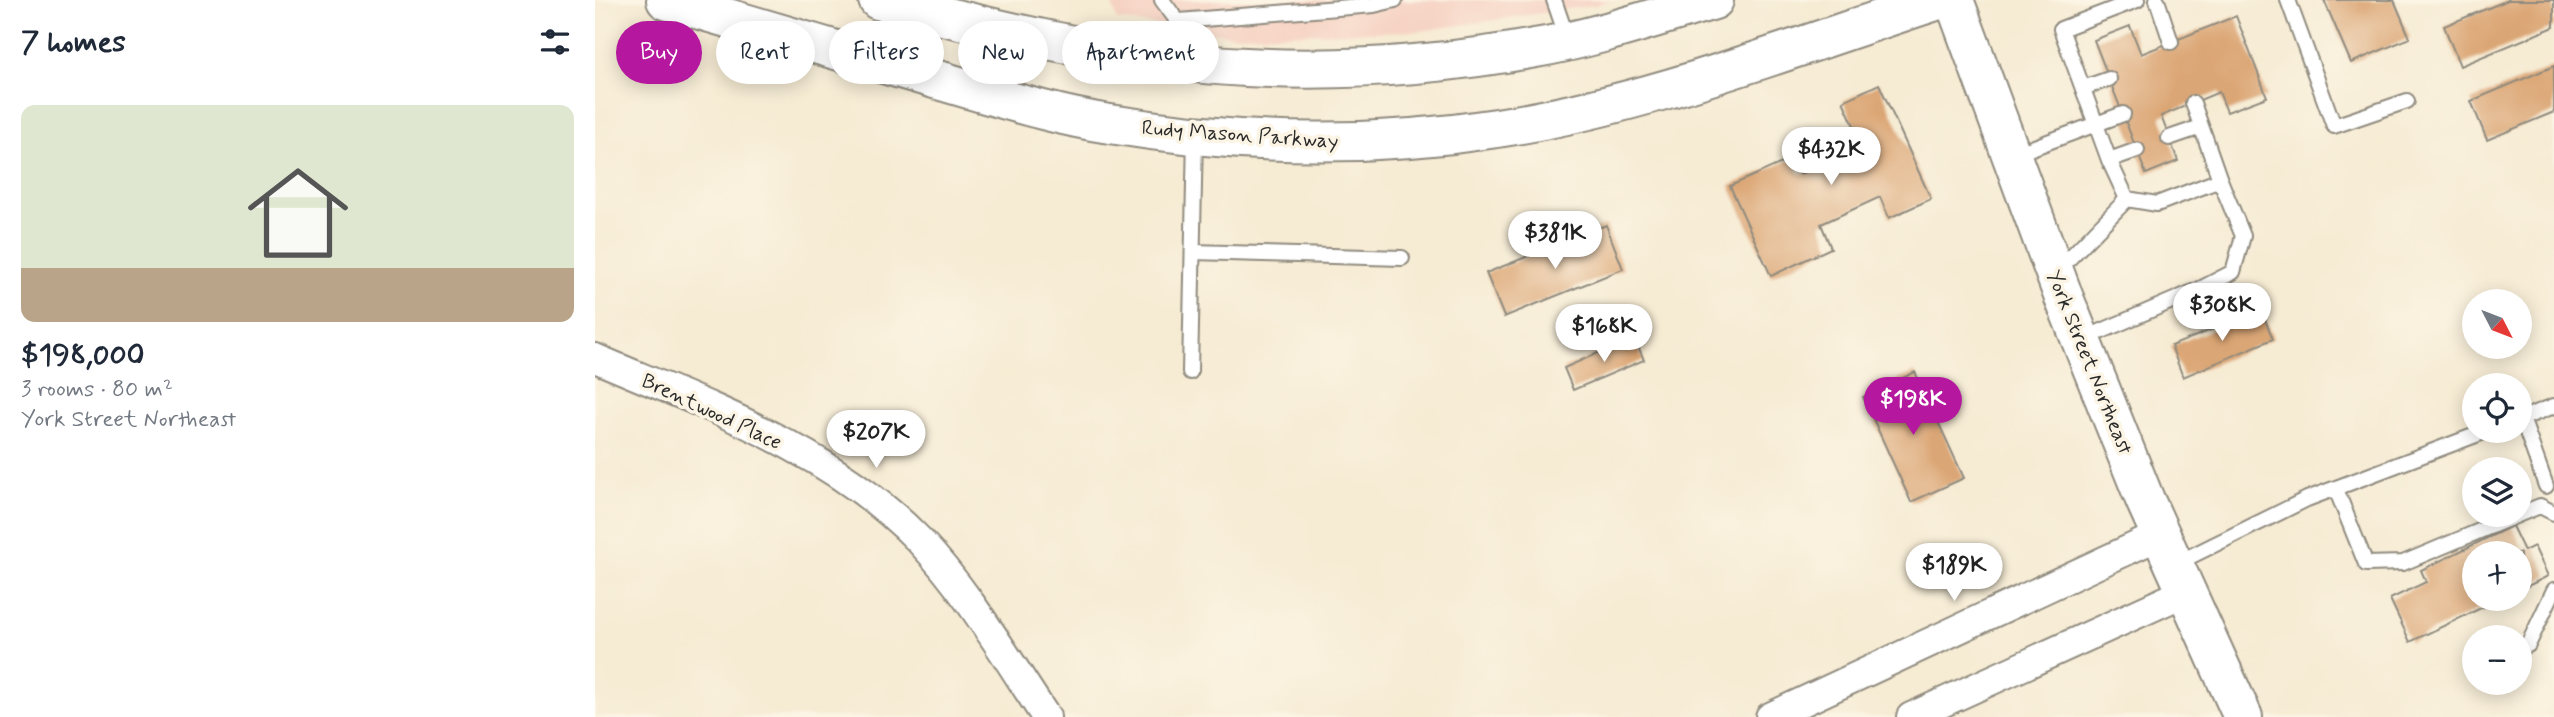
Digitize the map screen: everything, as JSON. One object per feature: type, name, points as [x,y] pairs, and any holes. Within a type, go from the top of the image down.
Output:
[{"type":"main road","name":"Rudy Mason Parkway","points":[[666,0],[1037,108],[1109,124],[1195,135],[1310,143],[1412,138],[1497,128],[1587,111],[1710,75],[1940,0]]},
{"type":"main road","points":[[878,0],[1062,42]]},
{"type":"main road","points":[[1219,64],[1338,68],[1475,58],[1568,41],[1714,0]]},
{"type":"main road","name":"York Street Northeast","points":[[1954,0],[2081,340],[2173,564],[2243,717]]},
{"type":"street","name":"Brentwood Place","points":[[595,358],[725,413],[817,461],[895,516],[949,574],[1047,717]]},
{"type":"street","points":[[1770,717],[2173,564]]},
{"type":"street","points":[[1911,717],[2173,564]]},
{"type":"lane","points":[[1162,0],[1179,21],[1374,5],[1395,0]]},
{"type":"lane","points":[[1553,0],[1568,41]]},
{"type":"lane","points":[[2127,199],[2109,160],[2061,29],[2137,0]]},
{"type":"lane","points":[[2157,0],[2171,42]]},
{"type":"lane","points":[[2288,0],[2334,126],[2407,101]]},
{"type":"lane","points":[[2083,88],[2109,79]]},
{"type":"lane","points":[[2081,340],[2233,272],[2243,236],[2193,103]]},
{"type":"lane","points":[[2012,156],[2123,114]]},
{"type":"lane","points":[[2169,138],[2201,127]]},
{"type":"lane","points":[[1190,372],[1195,135]]},
{"type":"lane","points":[[2109,160],[2137,150]]},
{"type":"lane","points":[[2127,199],[2157,204],[2220,180]]},
{"type":"lane","points":[[2055,274],[2127,199]]},
{"type":"lane","points":[[1193,252],[1402,258]]},
{"type":"lane","points":[[2532,414],[2554,406]]},
{"type":"lane","points":[[2173,564],[2307,499],[2462,440]]},
{"type":"lane","points":[[2530,443],[2546,486]]},
{"type":"lane","points":[[2336,489],[2366,564],[2403,563],[2489,527]]},
{"type":"lane","points":[[2532,509],[2540,506],[2554,513]]},
{"type":"lane","points":[[2532,637],[2554,590]]},
{"type":"shaded area","points":[[1111,0],[1611,0],[1595,5],[1421,31],[1232,35],[1219,33],[1219,21],[1117,20]]},
{"type":"building","points":[[2324,0],[2394,0],[2410,38],[2351,63]]},
{"type":"building","points":[[2508,0],[2554,0],[2554,27],[2460,66],[2444,26]]},
{"type":"building","points":[[2236,16],[2267,97],[2227,112],[2219,92],[2161,116],[2178,161],[2146,174],[2094,40],[2130,26],[2141,54]]},
{"type":"building","points":[[2554,66],[2554,112],[2487,140],[2471,101]]},
{"type":"building","points":[[1879,84],[1931,199],[1889,218],[1880,197],[1821,224],[1831,248],[1771,276],[1730,186],[1793,158],[1800,174],[1863,146],[1843,101]]},
{"type":"building","points":[[1606,225],[1623,269],[1504,317],[1486,273]]},
{"type":"building","points":[[2261,310],[2273,339],[2183,377],[2171,346]]},
{"type":"building","points":[[1634,337],[1644,360],[1573,390],[1564,368]]},
{"type":"building","points":[[1915,372],[1964,478],[1911,502],[1863,397]]},
{"type":"building","points":[[2512,527],[2519,541],[2481,541]]},
{"type":"building","points":[[2534,546],[2548,576],[2532,584],[2532,547]]},
{"type":"building","points":[[2462,550],[2462,611],[2475,611],[2410,642],[2390,599],[2426,582],[2421,570]]}]
